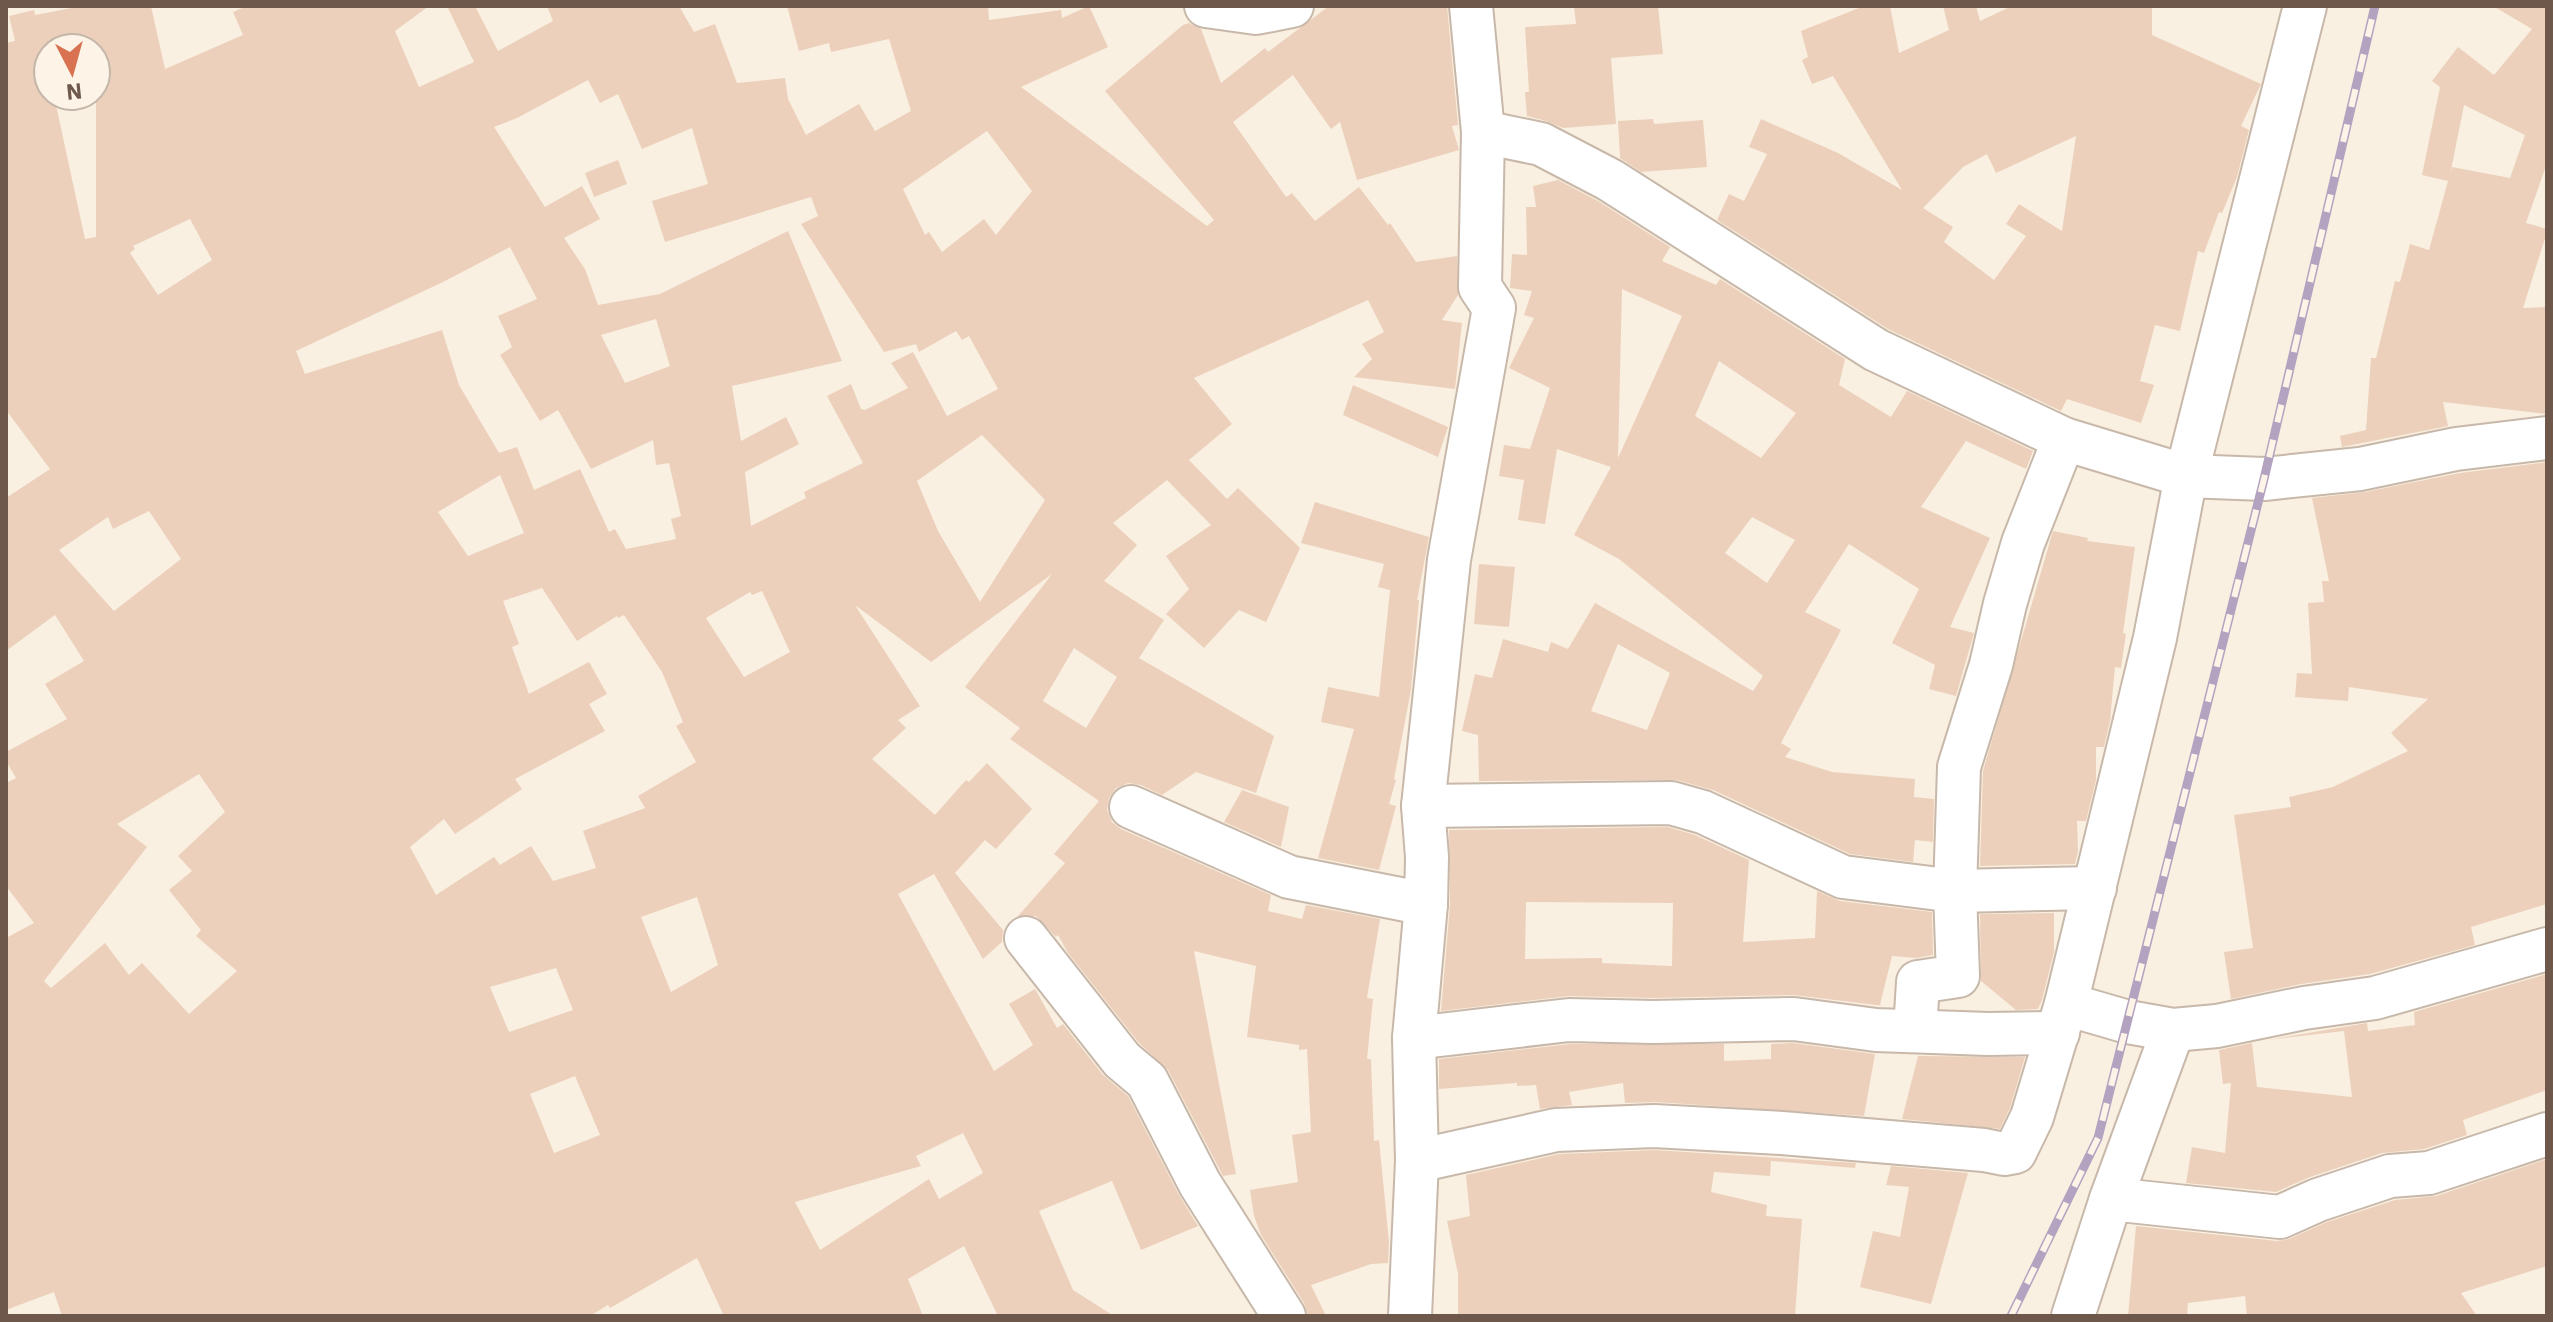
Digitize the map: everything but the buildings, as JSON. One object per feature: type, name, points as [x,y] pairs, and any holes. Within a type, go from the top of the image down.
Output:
[{"type":"street","points":[[1206,6],[1256,13],[1292,6]]},
{"type":"street","points":[[1410,1316],[1417,1161],[1414,1038],[1426,904],[1427,857],[1423,806],[1449,560],[1494,308],[1480,287],[1483,132],[1471,6]]},
{"type":"street","points":[[1417,1161],[1556,1130],[1654,1126],[1782,1133],[2004,1154],[2015,1152],[2032,1117],[2062,1019],[2155,638],[2186,476],[2305,6]]},
{"type":"street","points":[[1483,132],[1541,144],[1610,180],[1876,350],[2064,439],[2186,476],[2264,479],[2346,471],[2456,449],[2547,438]]},
{"type":"street","points":[[1915,1031],[1918,982],[1958,976],[1955,891],[1959,767],[1991,665],[2023,543],[2064,439]]},
{"type":"street","points":[[1423,806],[1671,803],[1703,812],[1843,877],[1955,891],[2095,888]]},
{"type":"street","points":[[1131,807],[1289,877],[1426,904]]},
{"type":"street","points":[[1026,938],[1122,1060],[1147,1081],[1200,1184],[1284,1316]]},
{"type":"street","points":[[1414,1038],[1569,1020],[1794,1019],[1876,1030],[1988,1034],[2062,1019],[2128,1022],[2173,1030],[2217,1026],[2304,1008],[2375,998],[2546,953]]},
{"type":"street","points":[[2073,1316],[2111,1199],[2173,1030]]},
{"type":"street","points":[[2111,1199],[2280,1217],[2318,1200],[2390,1176],[2429,1173],[2547,1134]]},
{"type":"railway","points":[[2011,1316],[2098,1138],[2264,479],[2375,6]]}]
